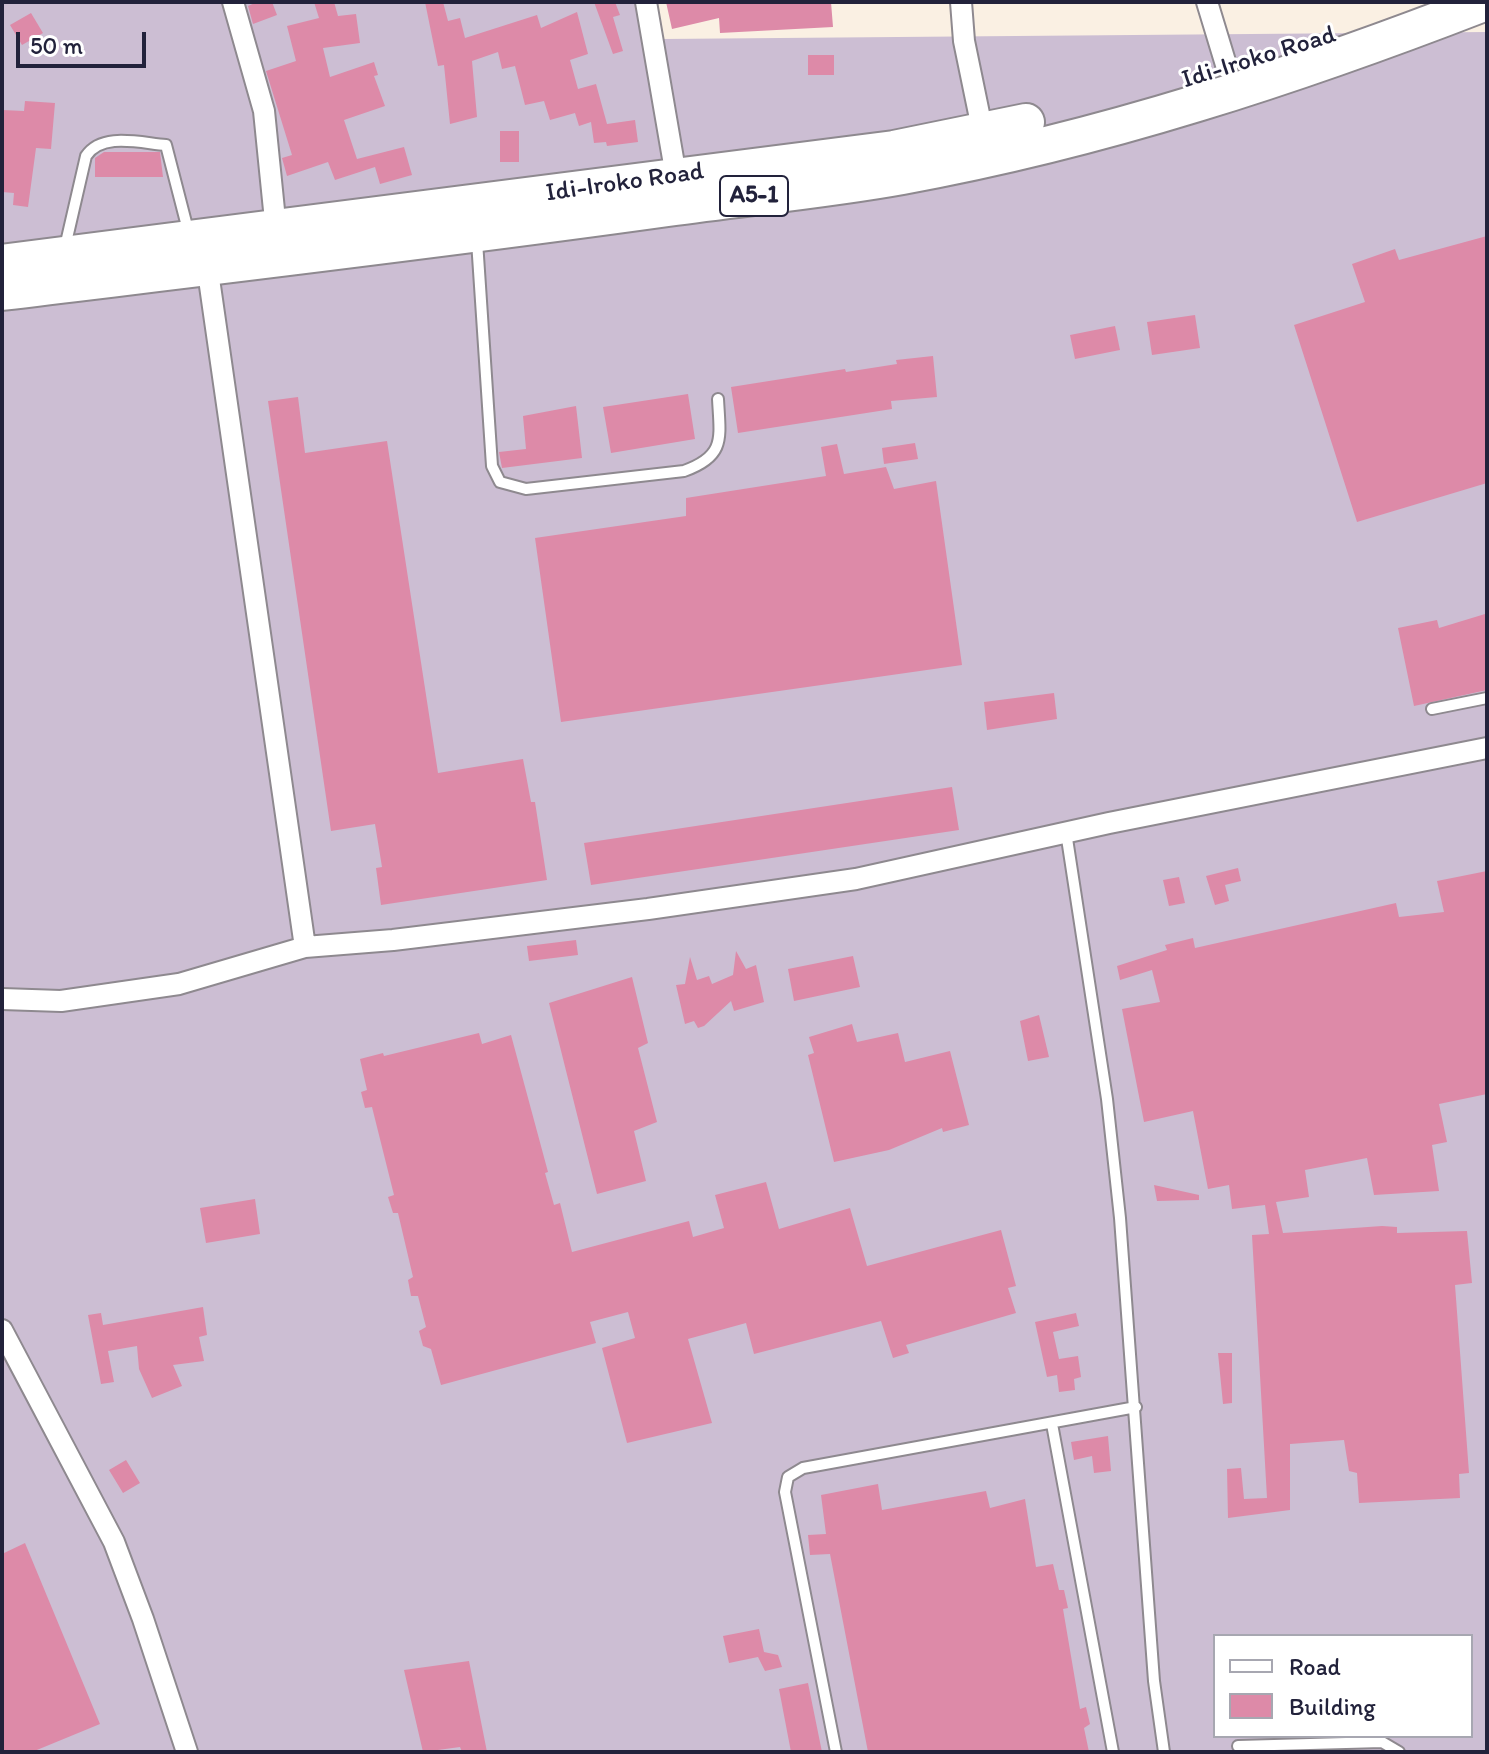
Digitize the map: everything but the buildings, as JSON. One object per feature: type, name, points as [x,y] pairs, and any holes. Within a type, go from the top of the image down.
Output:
[{"type":"highway","name":"Idi-Iroko Road","points":[[2,263],[201,249],[276,230],[894,149],[983,133],[1132,97],[1344,33],[1421,2]]},
{"type":"highway","name":"A5-1","points":[[2,292],[201,249],[477,235],[900,176],[989,157],[1230,92],[1396,37],[1486,2]]},
{"type":"street","points":[[233,2],[264,111],[276,230]]},
{"type":"street","points":[[646,2],[676,176]]},
{"type":"street","points":[[961,2],[964,41],[983,133]]},
{"type":"street","points":[[1207,2],[1227,68]]},
{"type":"street","points":[[201,249],[305,947]]},
{"type":"street","points":[[2,999],[61,1001],[179,984],[305,947],[393,940],[776,892],[856,879],[1066,832],[1487,748]]},
{"type":"street","points":[[2,1330],[114,1542],[187,1752]]},
{"type":"lane","points":[[63,257],[86,156],[93,145],[106,141],[166,145],[201,249]]},
{"type":"lane","points":[[477,235],[492,466],[500,482],[526,489],[684,471],[707,463],[720,444],[718,399]]},
{"type":"lane","points":[[1432,709],[1487,698]]},
{"type":"lane","points":[[1066,832],[1107,1099],[1136,1407],[1154,1681],[1164,1752]]},
{"type":"lane","points":[[836,1752],[785,1492],[788,1477],[803,1468],[1136,1407]]},
{"type":"lane","points":[[1052,1424],[1113,1752]]},
{"type":"lane","points":[[1238,1746],[1382,1742],[1399,1752]]},
{"type":"shaded area","points":[[2,2],[650,2],[662,39],[1487,32],[1487,1752],[2,1752]]}]
